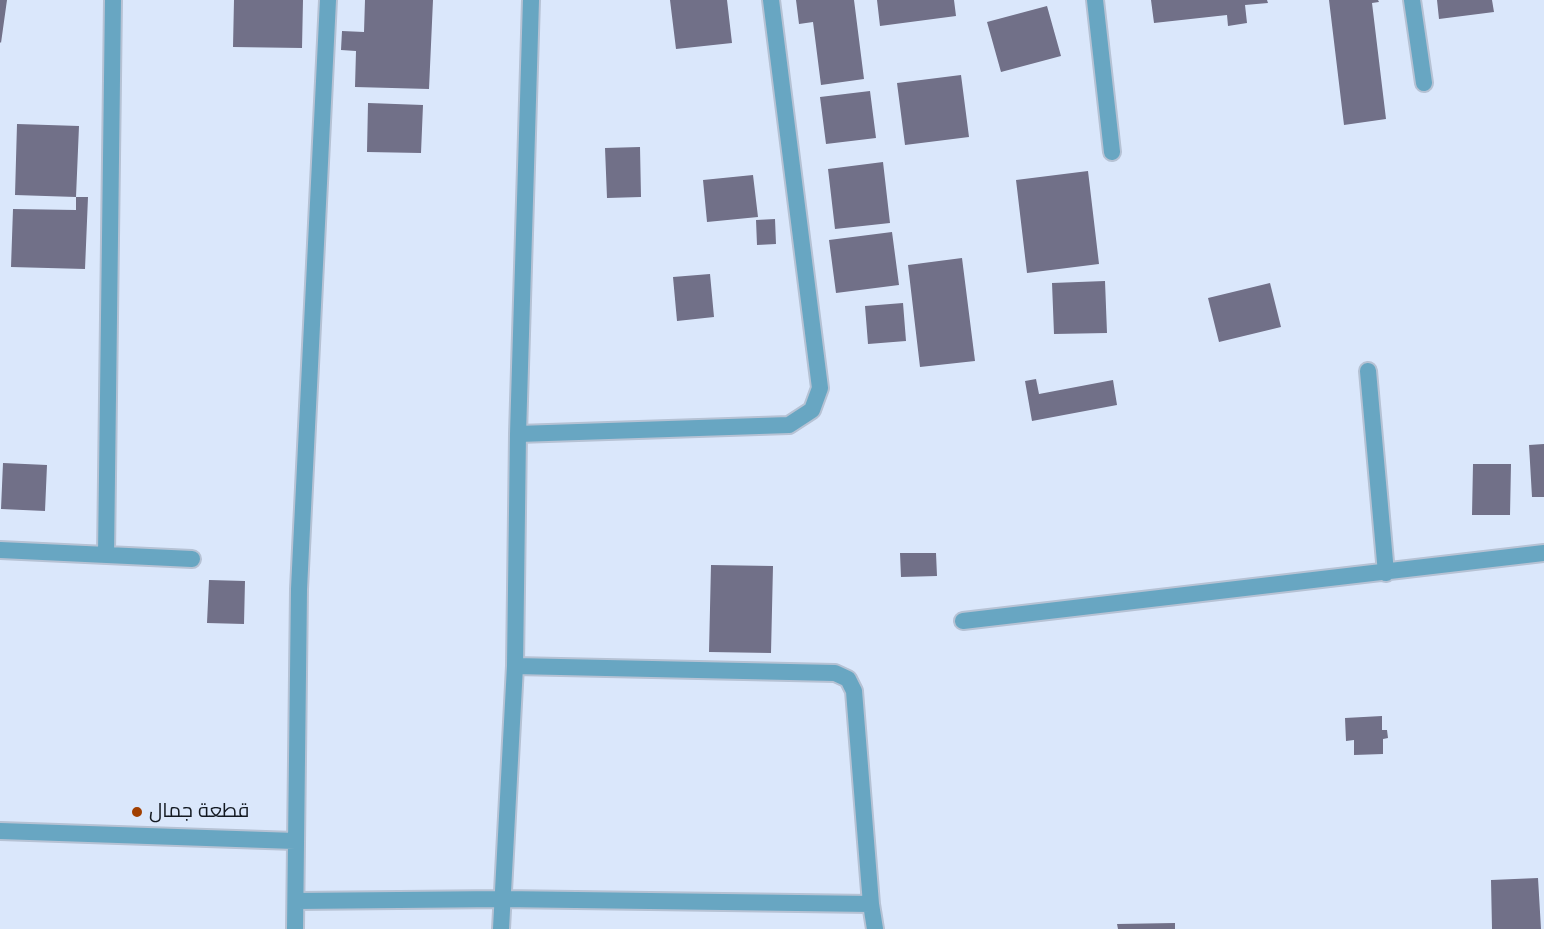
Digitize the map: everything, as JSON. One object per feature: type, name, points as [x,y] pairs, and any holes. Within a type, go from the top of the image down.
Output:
[{"type":"street","points":[[106,555],[113,0]]},
{"type":"street","points":[[295,929],[300,578],[328,0]]},
{"type":"street","points":[[501,929],[514,666],[518,434],[531,0]]},
{"type":"street","points":[[518,434],[789,425],[812,410],[820,388],[771,0]]},
{"type":"street","points":[[1095,0],[1112,152]]},
{"type":"street","points":[[1412,0],[1424,83]]},
{"type":"street","points":[[1368,371],[1386,573]]},
{"type":"street","points":[[0,550],[192,559]]},
{"type":"street","points":[[963,621],[1544,553]]},
{"type":"street","points":[[514,666],[835,673],[848,679],[854,691],[875,929]]},
{"type":"street","points":[[0,831],[295,841]]},
{"type":"street","points":[[296,901],[502,899],[871,904]]},
{"type":"building","points":[[0,0],[7,0],[1,43],[0,42]]},
{"type":"building","points":[[234,0],[303,0],[302,48],[233,47]]},
{"type":"building","points":[[365,0],[433,0],[429,89],[355,87],[356,51],[341,50],[342,31],[364,32]]},
{"type":"building","points":[[670,0],[727,0],[732,43],[676,49]]},
{"type":"building","points":[[796,0],[854,0],[864,79],[821,85],[813,22],[799,24]]},
{"type":"building","points":[[877,0],[954,0],[956,16],[880,26]]},
{"type":"building","points":[[1151,0],[1267,0],[1268,3],[1245,5],[1247,23],[1228,26],[1227,15],[1154,23]]},
{"type":"building","points":[[1329,0],[1378,0],[1379,2],[1372,3],[1386,119],[1344,125]]},
{"type":"building","points":[[1437,0],[1492,0],[1494,12],[1439,19]]},
{"type":"building","points":[[1047,6],[1061,56],[1001,72],[987,22]]},
{"type":"building","points":[[961,75],[969,137],[905,145],[897,83]]},
{"type":"building","points":[[870,91],[876,138],[826,144],[820,97]]},
{"type":"building","points":[[368,103],[423,105],[421,153],[367,152]]},
{"type":"building","points":[[17,124],[79,126],[76,197],[15,195]]},
{"type":"building","points":[[640,147],[641,197],[607,198],[605,148]]},
{"type":"building","points":[[883,162],[890,223],[835,229],[828,169]]},
{"type":"building","points":[[1088,171],[1099,264],[1027,273],[1016,180]]},
{"type":"building","points":[[753,175],[758,217],[707,222],[703,180]]},
{"type":"building","points":[[76,197],[88,197],[85,269],[11,267],[13,209],[76,210]]},
{"type":"building","points":[[775,219],[776,244],[757,245],[756,220]]},
{"type":"building","points":[[892,232],[899,285],[836,293],[829,240]]},
{"type":"building","points":[[962,258],[975,361],[920,367],[908,265]]},
{"type":"building","points":[[710,274],[714,317],[677,321],[673,277]]},
{"type":"building","points":[[1105,281],[1107,333],[1054,334],[1052,283]]},
{"type":"building","points":[[1270,283],[1281,327],[1219,342],[1208,298]]},
{"type":"building","points":[[903,303],[906,341],[868,344],[865,306]]},
{"type":"building","points":[[1036,379],[1039,394],[1113,380],[1117,405],[1032,421],[1025,381]]},
{"type":"building","points":[[1544,444],[1544,497],[1532,497],[1529,445]]},
{"type":"building","points":[[3,463],[47,465],[45,511],[1,509]]},
{"type":"building","points":[[1473,464],[1511,464],[1510,515],[1472,515]]},
{"type":"building","points":[[900,553],[936,553],[937,576],[901,577]]},
{"type":"building","points":[[711,565],[773,566],[771,653],[709,652]]},
{"type":"building","points":[[209,580],[245,581],[244,624],[207,623]]},
{"type":"building","points":[[1382,716],[1382,730],[1387,730],[1388,738],[1383,739],[1383,754],[1354,755],[1354,740],[1346,741],[1345,718]]},
{"type":"building","points":[[1538,878],[1541,929],[1492,929],[1491,880]]},
{"type":"building","points":[[1175,923],[1175,929],[1118,929],[1117,924]]},
{"type":"place","name":"قطعة جمال","points":[[137,812]]}]
